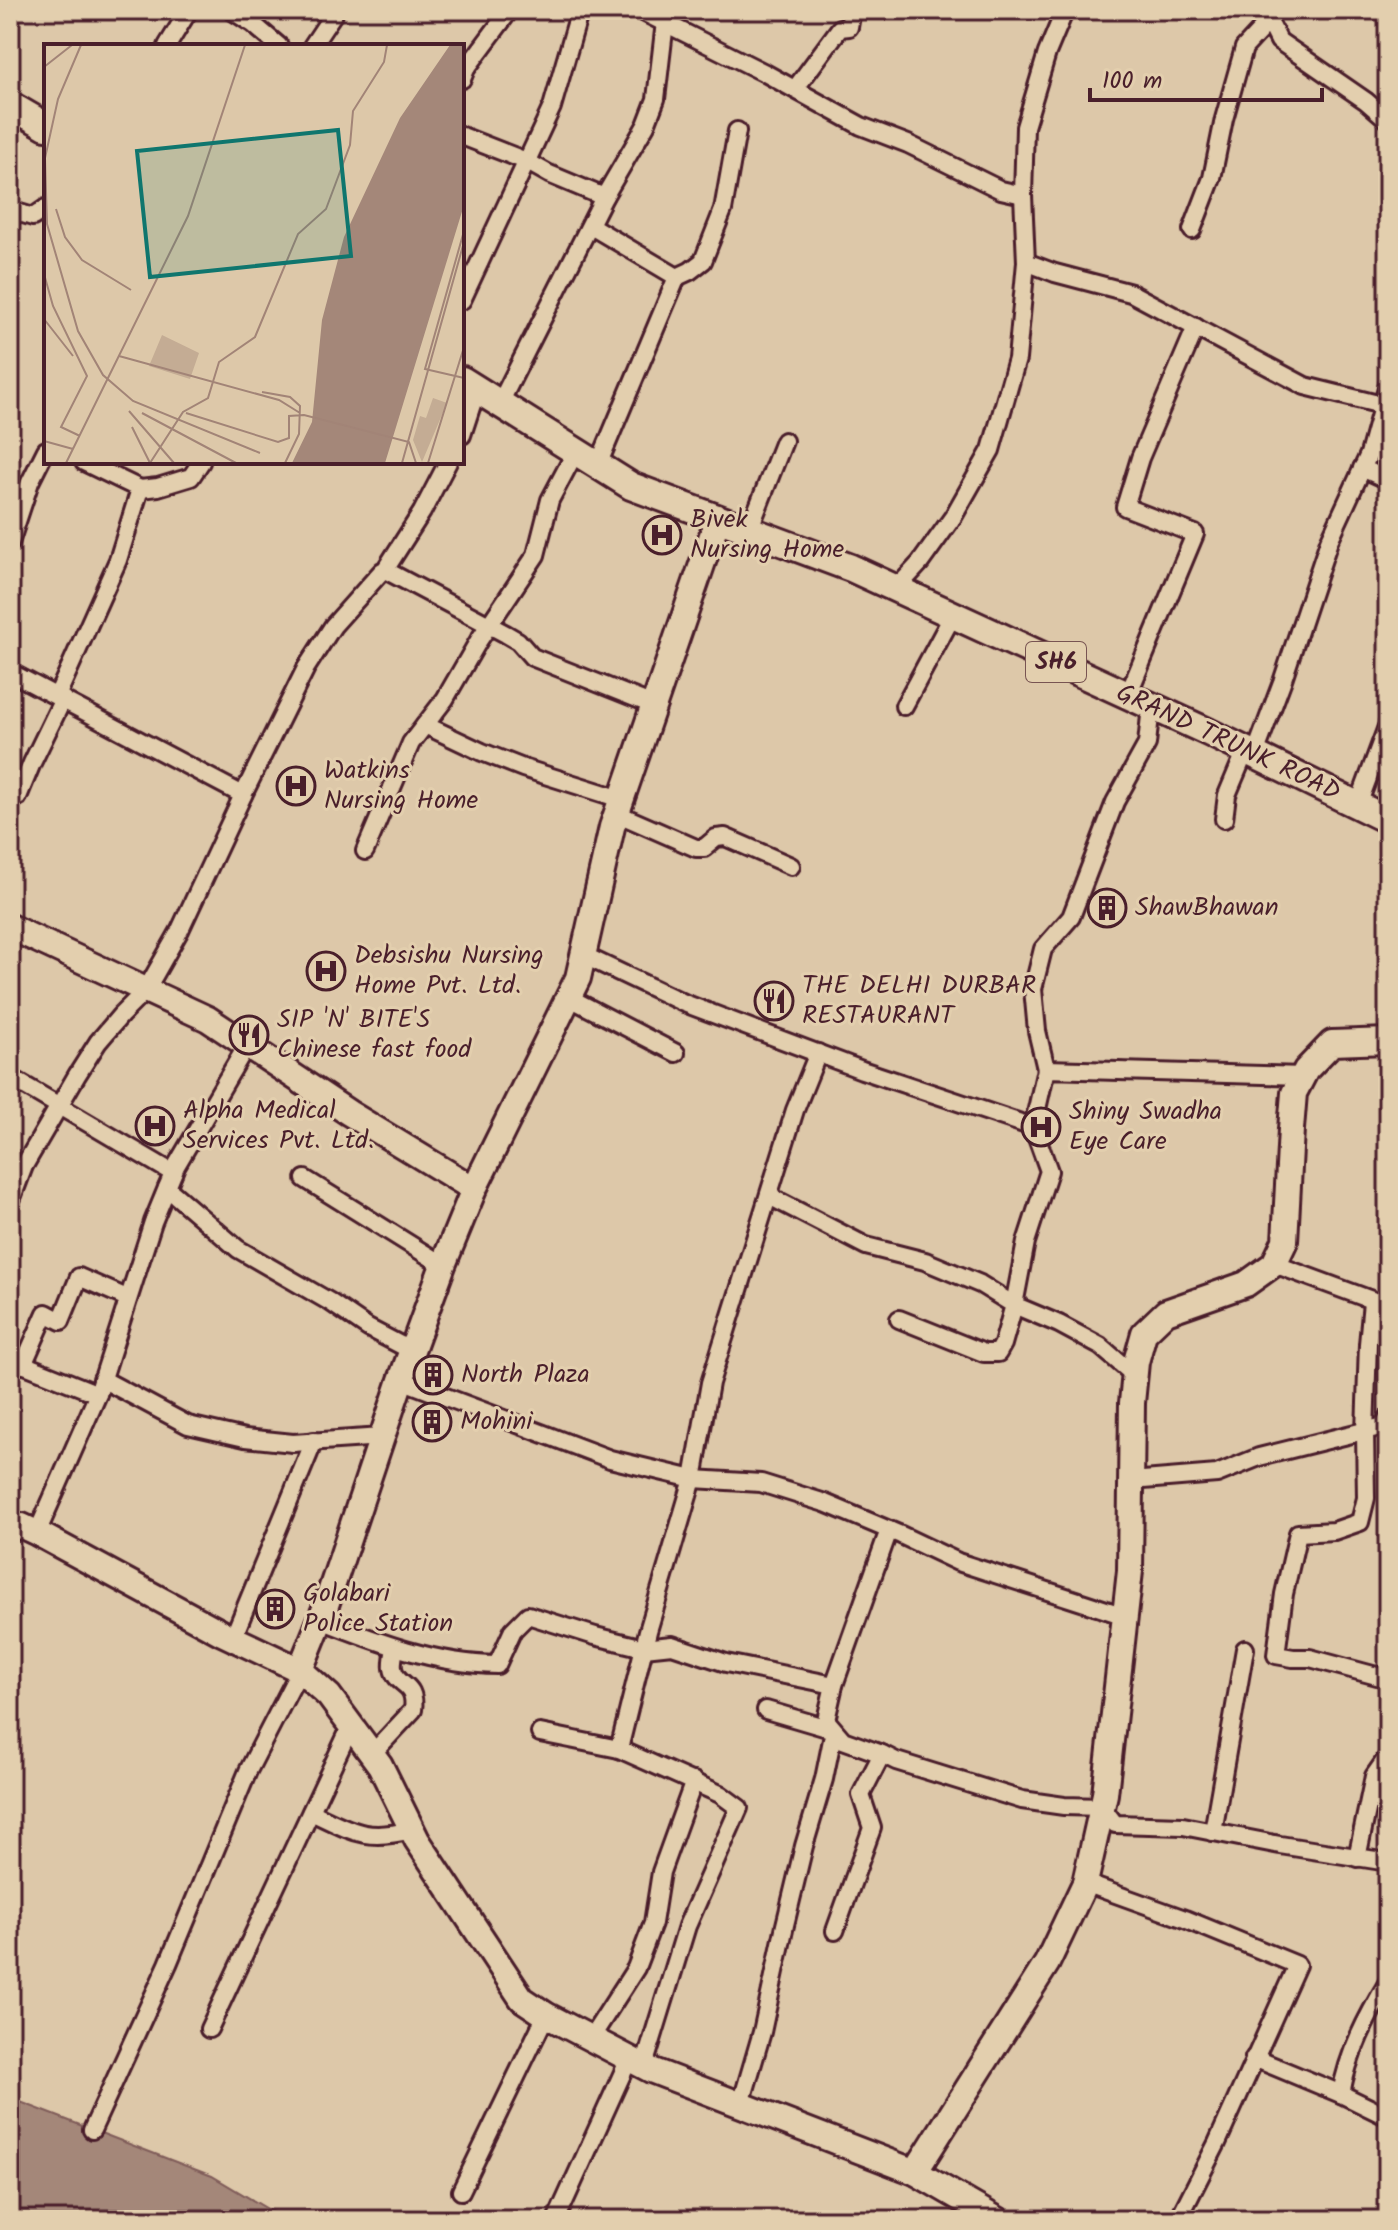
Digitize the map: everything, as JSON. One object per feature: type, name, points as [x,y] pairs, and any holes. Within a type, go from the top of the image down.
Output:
[{"type":"main road","points":[[10,105],[44,125]]},
{"type":"main road","name":"GRAND TRUNK ROAD","points":[[469,384],[631,486],[851,568],[1140,700],[1388,820]]},
{"type":"street","points":[[168,44],[189,10]]},
{"type":"street","points":[[231,10],[277,44]]},
{"type":"street","points":[[313,44],[336,10]]},
{"type":"street","points":[[464,74],[510,10]]},
{"type":"street","points":[[464,296],[552,107],[580,10]]},
{"type":"street","points":[[639,10],[668,16],[716,50],[861,126],[908,144],[1001,190],[1023,195]]},
{"type":"street","points":[[795,89],[840,28],[849,27],[852,10]]},
{"type":"street","points":[[896,589],[920,563],[953,517],[991,450],[1017,359],[1026,262],[1023,195],[1025,127],[1047,53],[1065,10]]},
{"type":"street","points":[[1270,15],[1279,41],[1366,101],[1388,120]]},
{"type":"street","points":[[1192,230],[1212,178],[1224,119],[1244,48],[1270,15]]},
{"type":"street","points":[[500,403],[604,197],[646,125],[656,99],[668,16]]},
{"type":"street","points":[[365,851],[411,743],[445,699],[489,624],[536,555],[550,500],[587,458],[677,277],[703,261],[723,210],[737,131]]},
{"type":"street","points":[[464,137],[604,197]]},
{"type":"street","points":[[10,210],[33,217],[44,209]]},
{"type":"street","points":[[591,226],[677,277]]},
{"type":"street","points":[[1026,262],[1131,293],[1305,386],[1382,405]]},
{"type":"street","points":[[899,1319],[984,1353],[998,1353],[1003,1344],[1026,1242],[1049,1171],[1033,1127],[1046,1069],[1037,1031],[1033,989],[1043,949],[1071,917],[1115,802],[1147,744],[1140,700],[1195,534],[1125,507],[1140,458],[1196,327]]},
{"type":"street","points":[[464,420],[469,384]]},
{"type":"street","points":[[1224,819],[1227,795],[1282,682],[1329,541],[1369,454],[1388,385]]},
{"type":"street","points":[[749,530],[784,441]]},
{"type":"street","points":[[10,543],[30,482],[44,454]]},
{"type":"street","points":[[92,464],[140,489],[191,477],[200,464]]},
{"type":"street","points":[[10,1203],[24,1166],[98,1042],[146,990],[180,930],[306,668],[333,626],[385,570],[422,512],[447,464]]},
{"type":"street","points":[[1362,468],[1388,480]]},
{"type":"street","points":[[10,794],[18,797],[118,560],[140,489]]},
{"type":"street","points":[[92,2130],[168,1964],[248,1771],[300,1670],[321,1620],[401,1380],[474,1189],[578,978],[619,806],[718,518]]},
{"type":"street","points":[[385,570],[518,641],[532,657],[653,705]]},
{"type":"street","points":[[904,706],[953,615]]},
{"type":"street","points":[[10,672],[243,795]]},
{"type":"street","points":[[1358,805],[1388,724]]},
{"type":"street","points":[[425,725],[482,752],[619,806],[696,848],[704,848],[716,838],[725,837],[791,866]]},
{"type":"street","points":[[11,931],[208,1019],[349,1113],[474,1189]]},
{"type":"street","points":[[583,955],[684,1003],[1033,1127]]},
{"type":"street","points":[[568,997],[676,1053]]},
{"type":"street","points":[[915,2172],[1047,1963],[1085,1883],[1105,1794],[1130,1571],[1134,1375],[1144,1333],[1166,1312],[1246,1284],[1274,1264],[1285,1241],[1294,1093],[1306,1070],[1332,1043],[1388,1041]]},
{"type":"street","points":[[247,1045],[170,1181],[127,1298],[100,1387],[20,1524],[233,1638],[300,1670],[329,1696],[380,1765],[411,1830],[522,1999],[636,2063],[915,2172],[998,2220]]},
{"type":"street","points":[[619,1749],[644,1648],[693,1479],[710,1383],[795,1110],[818,1053]]},
{"type":"street","points":[[1046,1069],[1303,1076]]},
{"type":"street","points":[[10,1077],[59,1105],[170,1181],[238,1249],[330,1302],[368,1328],[412,1351]]},
{"type":"street","points":[[305,1179],[443,1265]]},
{"type":"street","points":[[769,1196],[866,1246],[925,1261],[980,1284],[1014,1305],[1100,1346],[1134,1375]]},
{"type":"street","points":[[1274,1264],[1380,1304],[1368,1344],[1366,1498],[1360,1522],[1334,1531],[1298,1533],[1284,1594],[1276,1655],[1310,1658],[1388,1679]]},
{"type":"street","points":[[127,1298],[79,1277],[61,1321],[46,1313],[16,1362],[100,1387],[188,1425],[245,1438],[293,1443],[382,1437]]},
{"type":"street","points":[[401,1380],[610,1459],[693,1479],[761,1483],[825,1503],[958,1562],[1125,1616]]},
{"type":"street","points":[[1131,1481],[1217,1474],[1259,1457],[1384,1426],[1388,1418]]},
{"type":"street","points":[[233,1638],[314,1441]]},
{"type":"street","points":[[889,1530],[834,1685],[826,1720],[843,1740],[896,1761],[1022,1800],[1102,1807]]},
{"type":"street","points":[[321,1620],[395,1648],[474,1664],[497,1665],[513,1630],[528,1615],[644,1648],[672,1645],[726,1663],[834,1685]]},
{"type":"street","points":[[372,1754],[413,1710],[412,1691],[396,1677],[392,1667],[395,1648]]},
{"type":"street","points":[[1213,1832],[1245,1649]]},
{"type":"street","points":[[766,1710],[834,1730]]},
{"type":"street","points":[[209,2029],[351,1726]]},
{"type":"street","points":[[741,2104],[762,2032],[785,1925],[834,1730]]},
{"type":"street","points":[[540,1733],[619,1749],[694,1781],[739,1808],[687,1926],[636,2063],[556,2220]]},
{"type":"street","points":[[835,1931],[872,1828],[861,1795],[882,1754]]},
{"type":"street","points":[[1357,1858],[1374,1776],[1388,1756]]},
{"type":"street","points":[[591,2038],[636,1968],[653,1923],[661,1872],[694,1781]]},
{"type":"street","points":[[1102,1807],[1115,1824],[1183,1826],[1388,1862]]},
{"type":"street","points":[[311,1812],[361,1835],[392,1835],[411,1830]]},
{"type":"street","points":[[1085,1883],[1185,1919],[1297,1965],[1217,2143],[1178,2220]]},
{"type":"street","points":[[1341,2094],[1344,2074],[1366,2020],[1388,1982]]},
{"type":"street","points":[[461,2191],[546,2015]]},
{"type":"street","points":[[1254,2058],[1388,2117]]},
{"type":"shaded area","points":[[10,2098],[212,2176],[286,2220],[10,2220]]},
{"type":"place","name":"Bivek Nursing Home","points":[[662,535]]},
{"type":"place","name":"Watkins Nursing Home","points":[[296,786]]},
{"type":"place","name":"ShawBhawan","points":[[1107,908]]},
{"type":"place","name":"Debsishu Nursing Home Pvt. Ltd.","points":[[326,971]]},
{"type":"place","name":"THE DELHI DURBAR RESTAURANT","points":[[774,1001]]},
{"type":"place","name":"SIP 'N' BITE'S Chinese fast food","points":[[249,1035]]},
{"type":"place","name":"Alpha Medical Services Pvt. Ltd.","points":[[155,1126]]},
{"type":"place","name":"Shiny Swadha Eye Care","points":[[1041,1127]]},
{"type":"place","name":"North Plaza","points":[[433,1375]]},
{"type":"place","name":"Mohini","points":[[432,1422]]},
{"type":"place","name":"Golabari Police Station","points":[[275,1609]]}]
